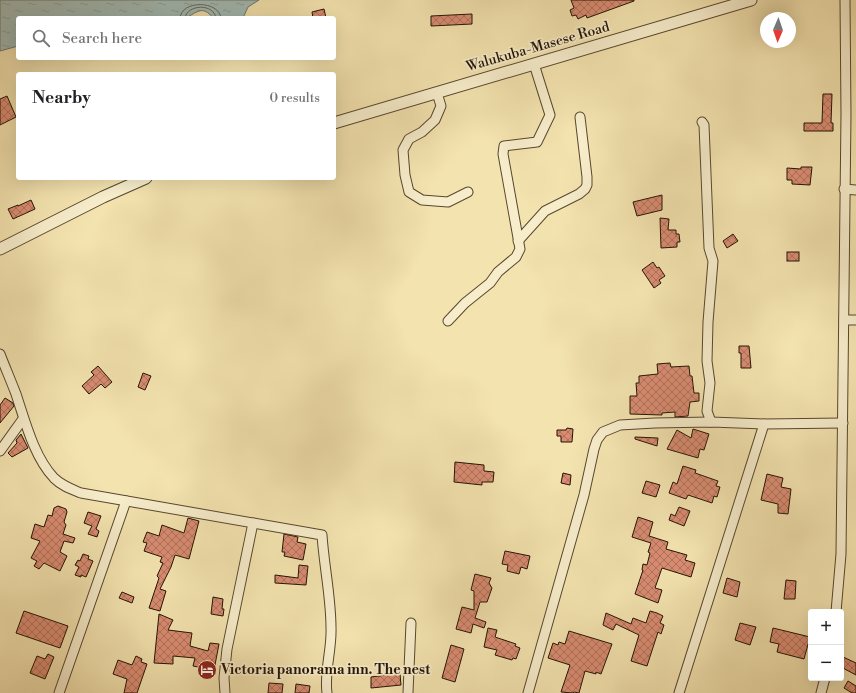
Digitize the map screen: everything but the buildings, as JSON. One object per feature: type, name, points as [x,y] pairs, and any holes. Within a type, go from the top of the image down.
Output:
[{"type":"street","name":"Walukuba-Masese Road","points":[[336,122],[751,0]]},
{"type":"street","points":[[836,609],[841,554],[843,423],[844,189],[846,114],[845,0]]},
{"type":"street","points":[[448,321],[465,303],[490,283],[498,272],[516,257],[520,249],[503,154],[504,146],[537,142],[550,115],[534,64]]},
{"type":"street","points":[[437,93],[441,106],[435,120],[422,132],[408,139],[403,150],[405,175],[409,192],[422,200],[448,202],[468,192]]},
{"type":"street","points":[[518,240],[545,211],[579,194],[585,189],[587,177],[580,117]]},
{"type":"street","points":[[702,122],[704,125],[709,248],[713,261],[708,322],[707,361],[710,383],[708,411],[711,422]]},
{"type":"street","points":[[0,249],[103,197],[141,180]]},
{"type":"street","points":[[844,189],[856,190]]},
{"type":"street","points":[[844,320],[856,320]]},
{"type":"street","points":[[0,354],[16,395],[23,419],[43,463],[54,478],[67,488],[81,493],[322,535],[324,563],[331,604],[332,640],[326,684],[328,693]]},
{"type":"street","points":[[0,451],[23,419]]},
{"type":"street","points":[[528,693],[544,633],[568,555],[584,495],[594,449],[597,440],[603,432],[620,425],[711,422],[764,424],[843,423]]},
{"type":"street","points":[[679,693],[764,424]]},
{"type":"street","points":[[59,693],[126,501]]},
{"type":"street","points":[[225,693],[224,678],[227,649],[252,523]]},
{"type":"street","points":[[408,693],[411,623]]},
{"type":"street","points":[[821,693],[824,681]]},
{"type":"water","points":[[0,0],[259,0],[248,7],[244,16],[211,16],[206,12],[200,11],[190,16],[16,16],[16,47],[0,51]]},
{"type":"place","name":"Victoria panorama inn. The nest","points":[[207,670]]}]
